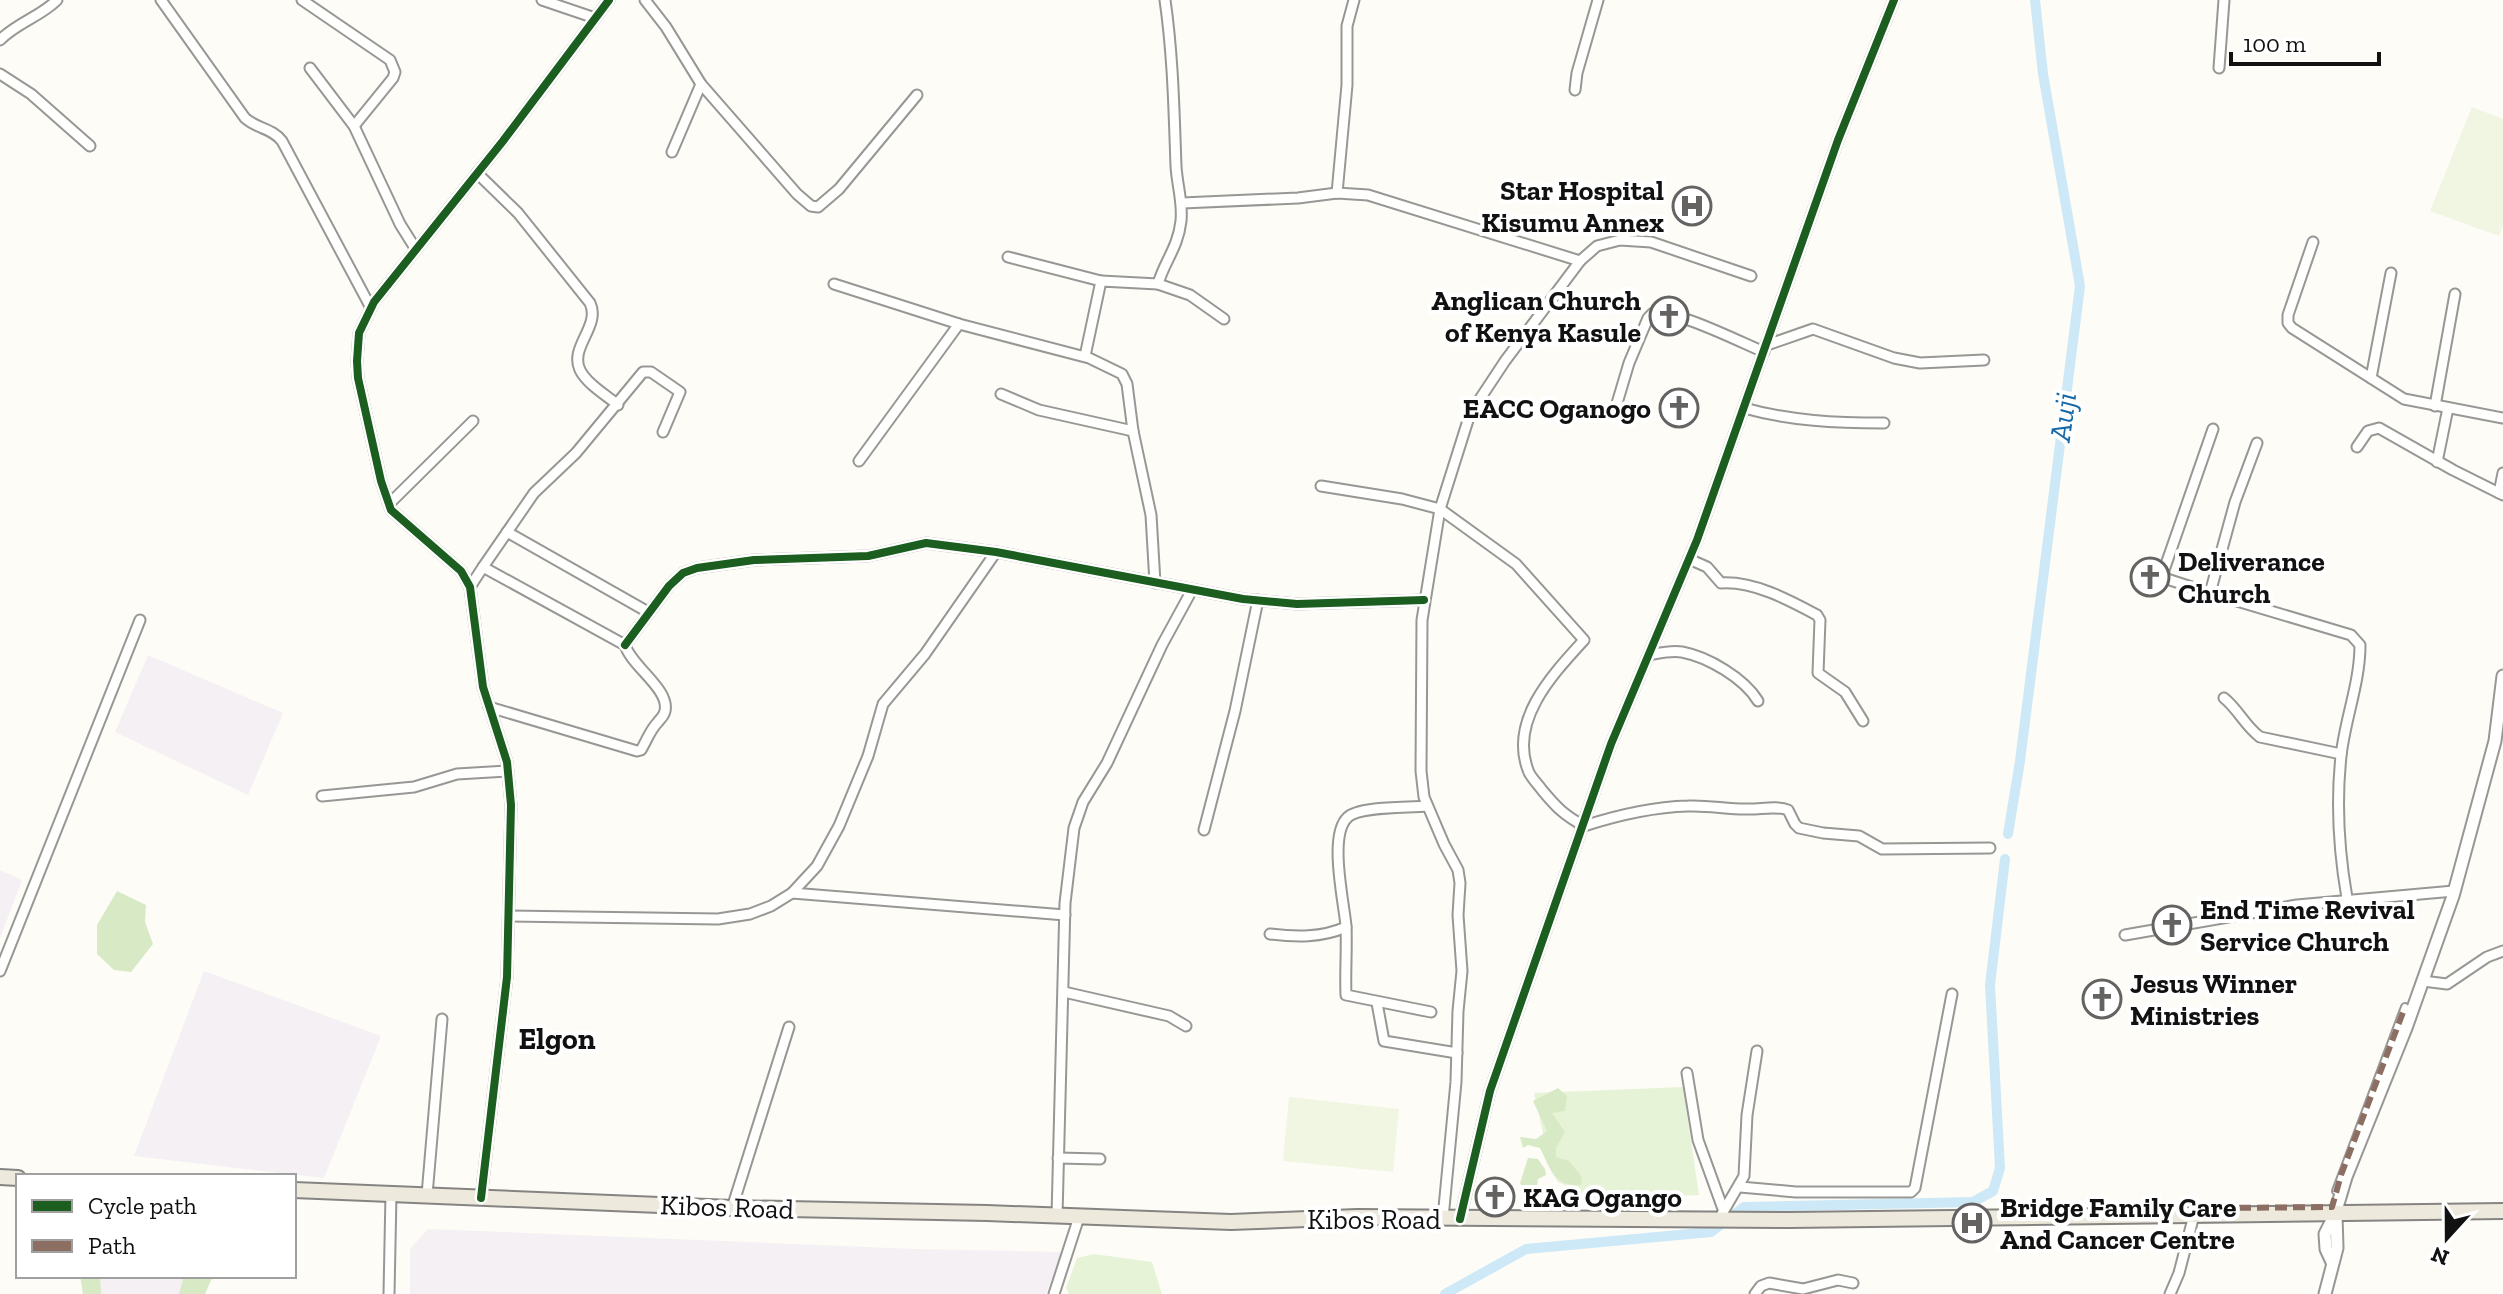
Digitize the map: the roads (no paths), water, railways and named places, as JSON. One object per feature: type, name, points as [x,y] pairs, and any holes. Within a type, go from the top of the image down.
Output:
[{"type":"main road","name":"Kibos Road","points":[[296,1190],[732,1208],[1231,1222],[1357,1217],[1721,1216],[1747,1219],[2503,1211]]},
{"type":"street","points":[[0,40],[15,25],[47,10],[57,0]]},
{"type":"street","points":[[161,0],[245,118],[272,131],[282,141],[371,308]]},
{"type":"street","points":[[302,0],[390,60],[394,66],[393,78],[354,126]]},
{"type":"street","points":[[542,0],[595,18]]},
{"type":"street","points":[[481,1198],[507,977],[511,805],[507,771],[499,732],[483,687],[470,587],[461,571],[391,510],[381,481],[358,378],[359,333],[371,308],[415,248],[477,173],[609,0]]},
{"type":"street","points":[[645,0],[666,27],[701,84],[811,206],[818,207],[839,189],[917,95]]},
{"type":"street","points":[[1158,284],[1175,249],[1182,203],[1176,172],[1170,34],[1165,0]]},
{"type":"street","points":[[1337,193],[1347,85],[1347,26],[1354,0]]},
{"type":"street","points":[[1575,90],[1598,0]]},
{"type":"street","points":[[1460,1219],[1490,1091],[1611,744],[1689,559],[1838,140],[1894,0]]},
{"type":"street","points":[[2219,68],[2224,0]]},
{"type":"street","points":[[310,68],[354,126],[400,224],[415,248]]},
{"type":"street","points":[[0,74],[31,94],[90,146]]},
{"type":"street","points":[[672,152],[701,84]]},
{"type":"street","points":[[477,173],[518,213],[590,303],[594,317],[583,340],[579,368],[586,379],[618,405]]},
{"type":"street","points":[[1182,203],[1298,198],[1337,193],[1368,195],[1580,261]]},
{"type":"street","points":[[1443,1218],[1462,971],[1458,915],[1460,883],[1458,870],[1427,806],[1421,771],[1424,600],[1440,509],[1470,414],[1505,361],[1580,261],[1605,242],[1630,239],[1670,247],[1751,276]]},
{"type":"street","points":[[2313,242],[2288,323],[2404,399],[2503,418]]},
{"type":"street","points":[[1008,257],[1101,281],[1158,284],[1190,295],[1224,319]]},
{"type":"street","points":[[2371,378],[2391,273]]},
{"type":"street","points":[[1085,356],[1101,281]]},
{"type":"street","points":[[834,284],[959,324],[1085,356],[1114,368],[1125,378],[1151,515],[1155,583]]},
{"type":"street","points":[[2435,406],[2455,294]]},
{"type":"street","points":[[1615,410],[1629,363],[1653,313],[1666,313],[1765,348],[1813,329],[1894,358],[1920,363],[1984,360]]},
{"type":"street","points":[[859,461],[959,324]]},
{"type":"street","points":[[470,587],[534,493],[576,453],[618,405],[638,375],[647,371],[680,392],[663,432]]},
{"type":"street","points":[[1001,394],[1039,410],[1133,431]]},
{"type":"street","points":[[1744,408],[1802,421],[1884,423]]},
{"type":"street","points":[[2437,462],[2448,408]]},
{"type":"street","points":[[389,504],[473,421]]},
{"type":"street","points":[[2357,447],[2368,431],[2379,428],[2501,494],[2503,473]]},
{"type":"street","points":[[2213,429],[2163,573],[2167,579],[2351,635],[2357,640],[2360,655],[2341,754],[2340,836],[2347,898]]},
{"type":"street","points":[[2210,593],[2235,502],[2257,443]]},
{"type":"street","points":[[1321,486],[1402,499],[1440,509],[1516,564],[1584,640],[1556,670],[1535,700],[1524,746],[1528,772],[1561,813],[1584,826],[1620,815],[1661,808],[1779,808],[1788,810],[1799,828],[1859,836],[1888,850],[1990,848]]},
{"type":"street","points":[[507,532],[648,612]]},
{"type":"street","points":[[625,645],[648,612],[683,573],[697,568],[754,560],[868,556],[926,543],[996,552],[1258,600],[1362,604],[1424,600]]},
{"type":"street","points":[[509,916],[718,919],[750,914],[792,893],[817,866],[839,826],[877,734],[883,704],[916,667],[996,552]]},
{"type":"street","points":[[1689,559],[1707,567],[1721,583],[1741,583],[1817,615],[1820,620],[1818,673],[1845,692],[1863,721]]},
{"type":"street","points":[[483,567],[625,645],[665,702],[664,715],[649,733],[641,750],[637,751],[489,707]]},
{"type":"street","points":[[1057,1216],[1066,875],[1074,828],[1083,802],[1107,763],[1162,645],[1192,590]]},
{"type":"street","points":[[1204,830],[1235,711],[1258,600]]},
{"type":"street","points":[[0,971],[140,620]]},
{"type":"street","points":[[1649,655],[1679,652],[1699,657],[1744,684],[1758,701]]},
{"type":"street","points":[[2325,1294],[2332,1262],[2326,1249],[2325,1234],[2423,981],[2454,891],[2498,747],[2503,676]]},
{"type":"street","points":[[2224,698],[2260,737],[2341,754]]},
{"type":"street","points":[[322,796],[406,788],[457,774],[507,771]]},
{"type":"street","points":[[1427,806],[1357,812],[1347,818],[1341,826],[1339,873],[1346,927],[1346,995],[1431,1012]]},
{"type":"street","points":[[2125,935],[2347,898],[2454,891]]},
{"type":"street","points":[[792,893],[1065,915]]},
{"type":"street","points":[[1270,934],[1295,937],[1330,934],[1346,927]]},
{"type":"street","points":[[2423,981],[2447,984],[2487,957],[2503,951]]},
{"type":"street","points":[[1064,992],[1169,1016],[1186,1026]]},
{"type":"street","points":[[1740,1187],[1796,1192],[1911,1192],[1915,1188],[1952,994]]},
{"type":"street","points":[[1377,1003],[1384,1041],[1457,1053]]},
{"type":"street","points":[[2221,1208],[2332,1207],[2341,1175],[2405,1007]]},
{"type":"street","points":[[427,1195],[442,1019]]},
{"type":"street","points":[[732,1208],[789,1027]]},
{"type":"street","points":[[1721,1216],[1740,1187],[1746,1163],[1747,1115],[1757,1051]]},
{"type":"street","points":[[1687,1073],[1698,1140],[1721,1216]]},
{"type":"street","points":[[1058,1158],[1100,1159]]},
{"type":"street","points":[[389,1294],[391,1194]]},
{"type":"street","points":[[2170,1294],[2179,1273],[2194,1215]]},
{"type":"street","points":[[1054,1294],[1079,1217]]},
{"type":"street","points":[[1755,1294],[1761,1286],[1769,1283],[1803,1289],[1838,1280],[1853,1283]]},
{"type":"waterway","name":"Auji","points":[[2008,834],[2080,286],[2043,74],[2035,0]]},
{"type":"waterway","points":[[1445,1294],[1526,1249],[1711,1232],[1744,1207],[1973,1202],[1993,1191],[2000,1168],[1990,985],[2005,859]]},
{"type":"place","name":"Star Hospital Kisumu Annex","points":[[1692,206]]},
{"type":"place","name":"Anglican Church of Kenya Kasule","points":[[1669,316]]},
{"type":"place","name":"EACC Oganogo","points":[[1679,408]]},
{"type":"place","name":"Deliverance Church","points":[[2150,577]]},
{"type":"place","name":"End Time Revival Service Church","points":[[2172,925]]},
{"type":"place","name":"Jesus Winner Ministries","points":[[2102,999]]},
{"type":"place","name":"KAG Ogango","points":[[1495,1197]]},
{"type":"place","name":"Bridge Family Care And Cancer Centre","points":[[1972,1223]]},
{"type":"district","name":"Elgon","points":[[557,1039]]}]
